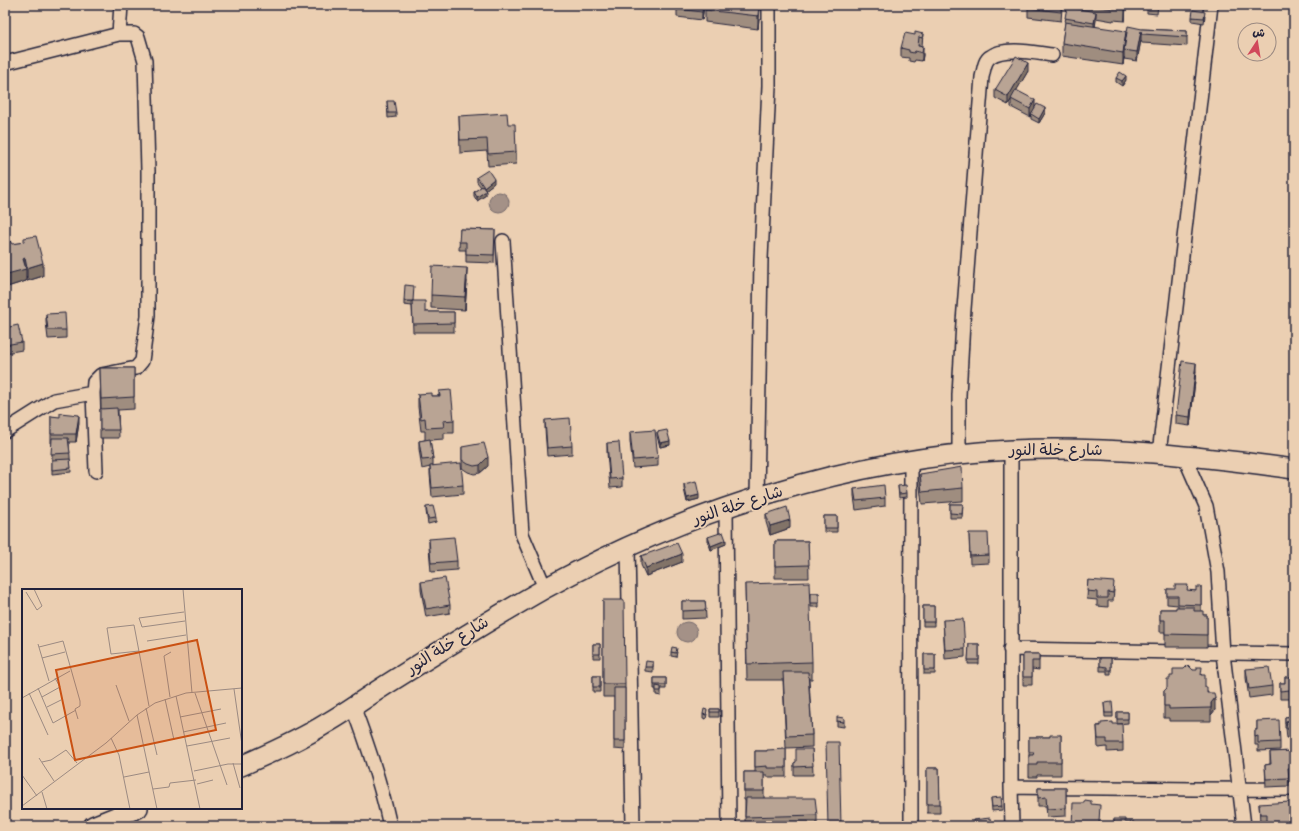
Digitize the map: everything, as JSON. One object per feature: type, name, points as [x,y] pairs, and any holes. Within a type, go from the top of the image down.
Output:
[{"type":"street","points":[[119,34],[121,5]]},
{"type":"street","points":[[757,498],[761,260],[769,86],[769,5]]},
{"type":"street","points":[[1159,454],[1211,5]]},
{"type":"street","points":[[5,63],[119,34],[134,34],[138,37],[145,61],[148,171],[148,316],[142,361],[136,368],[101,375],[94,382],[93,393],[96,470]]},
{"type":"street","points":[[958,455],[959,395],[963,322],[980,94],[985,64],[990,57],[1000,53],[1020,51],[1052,55]]},
{"type":"street","points":[[503,241],[522,534],[545,588]]},
{"type":"street","points":[[5,431],[54,400],[93,393]]},
{"type":"street","points":[[1011,450],[1010,649],[1012,826]]},
{"type":"street","name":"شارع خلة النور","points":[[242,766],[328,723],[469,633],[545,588],[628,547],[658,534],[757,498],[814,481],[861,470],[911,461],[1011,450],[1061,450],[1159,454],[1294,469]]},
{"type":"street","points":[[1184,456],[1206,506],[1210,521],[1218,572],[1224,654],[1244,826]]},
{"type":"street","points":[[911,461],[911,826]]},
{"type":"street","points":[[726,509],[729,826]]},
{"type":"street","points":[[628,547],[633,826]]},
{"type":"street","points":[[1010,649],[1224,654],[1294,654]]},
{"type":"street","points":[[353,706],[369,750],[390,826]]},
{"type":"street","points":[[1011,787],[1240,790],[1294,789]]},
{"type":"street","points":[[92,826],[135,809]]},
{"type":"shaded area","points":[[499,192],[506,195],[509,202],[506,209],[499,212],[492,209],[489,202],[492,195]]},
{"type":"shaded area","points":[[687,622],[694,625],[697,632],[694,639],[687,642],[680,639],[677,632],[680,625]]},
{"type":"building","points":[[677,5],[703,5],[702,12],[677,9]]},
{"type":"building","points":[[706,5],[759,5],[758,16],[705,10]]},
{"type":"building","points":[[1028,5],[1061,5],[1061,12],[1028,8]]},
{"type":"building","points":[[1090,5],[1125,5],[1125,9],[1113,7],[1113,9]]},
{"type":"building","points":[[1067,7],[1096,12],[1094,23],[1065,18]]},
{"type":"building","points":[[1193,10],[1205,12],[1204,18],[1192,17]]},
{"type":"building","points":[[1065,22],[1126,31],[1123,53],[1062,43]]},
{"type":"building","points":[[1128,26],[1142,29],[1187,31],[1187,37],[1142,34],[1141,31],[1137,52],[1124,50]]},
{"type":"building","points":[[915,32],[923,34],[922,38],[919,37],[918,46],[923,47],[922,53],[915,51],[914,53],[909,52],[909,50],[901,48],[905,33],[915,35]]},
{"type":"building","points":[[1016,56],[1028,63],[1008,97],[995,90]]},
{"type":"building","points":[[1120,72],[1126,76],[1122,81],[1116,78]]},
{"type":"building","points":[[1016,90],[1035,100],[1030,109],[1011,99]]},
{"type":"building","points":[[387,101],[394,101],[396,113],[388,113]]},
{"type":"building","points":[[1037,104],[1045,108],[1039,119],[1031,114]]},
{"type":"building","points":[[507,113],[508,124],[515,124],[516,152],[488,154],[487,139],[460,140],[459,116]]},
{"type":"building","points":[[488,170],[494,179],[484,187],[477,177]]},
{"type":"building","points":[[482,186],[486,191],[477,197],[474,192]]},
{"type":"building","points":[[460,229],[495,230],[494,255],[466,254],[466,242],[459,242]]},
{"type":"building","points":[[36,236],[43,263],[27,268],[25,258],[23,259],[26,269],[7,274],[5,243],[10,241],[12,244],[24,242],[24,238]]},
{"type":"building","points":[[432,266],[467,268],[465,297],[431,295]]},
{"type":"building","points":[[405,285],[414,286],[413,301],[404,301]]},
{"type":"building","points":[[412,301],[425,301],[425,312],[454,312],[454,323],[413,324]]},
{"type":"building","points":[[65,313],[66,330],[48,330],[46,314]]},
{"type":"building","points":[[18,325],[22,342],[5,345],[5,328]]},
{"type":"building","points":[[1182,361],[1196,363],[1190,417],[1176,415]]},
{"type":"building","points":[[100,368],[134,368],[134,397],[101,399]]},
{"type":"building","points":[[451,390],[454,420],[443,421],[444,427],[426,428],[425,418],[421,419],[418,394],[431,393],[431,396],[440,396],[439,391]]},
{"type":"building","points":[[117,408],[119,430],[100,430],[100,409]]},
{"type":"building","points":[[60,413],[79,415],[76,434],[51,434],[51,416],[60,417]]},
{"type":"building","points":[[570,418],[572,446],[547,448],[545,420]]},
{"type":"building","points":[[655,430],[658,458],[633,460],[630,432]]},
{"type":"building","points":[[667,430],[670,441],[660,443],[657,432]]},
{"type":"building","points":[[52,438],[68,438],[70,453],[51,454]]},
{"type":"building","points":[[430,439],[433,459],[422,460],[419,441]]},
{"type":"building","points":[[619,442],[622,478],[610,479],[607,443]]},
{"type":"building","points":[[484,443],[488,457],[480,465],[474,466],[462,460],[462,447]]},
{"type":"building","points":[[70,459],[71,468],[52,470],[52,460]]},
{"type":"building","points":[[461,463],[463,485],[432,488],[430,466]]},
{"type":"building","points":[[962,467],[963,488],[922,492],[920,474]]},
{"type":"building","points":[[696,481],[699,495],[687,498],[684,484]]},
{"type":"building","points":[[884,485],[885,498],[856,501],[854,489]]},
{"type":"building","points":[[906,485],[907,493],[899,494],[898,486]]},
{"type":"building","points":[[950,504],[963,504],[962,514],[950,513]]},
{"type":"building","points":[[433,506],[436,518],[428,519],[426,507]]},
{"type":"building","points":[[787,507],[790,520],[770,526],[766,514]]},
{"type":"building","points":[[824,516],[837,516],[837,528],[824,528]]},
{"type":"building","points":[[723,532],[726,540],[711,546],[708,537]]},
{"type":"building","points":[[969,533],[988,533],[989,555],[970,556]]},
{"type":"building","points":[[454,537],[457,561],[431,563],[429,539]]},
{"type":"building","points":[[775,541],[808,541],[809,565],[775,566]]},
{"type":"building","points":[[677,543],[682,554],[646,568],[641,556]]},
{"type":"building","points":[[445,578],[450,605],[426,609],[421,582]]},
{"type":"building","points":[[1088,580],[1114,582],[1113,593],[1108,592],[1108,598],[1097,598],[1097,592],[1087,591]]},
{"type":"building","points":[[809,582],[812,662],[747,664],[745,584]]},
{"type":"building","points":[[1175,585],[1188,585],[1187,590],[1196,591],[1196,587],[1201,587],[1201,605],[1178,604],[1178,596],[1167,596],[1167,589],[1175,589]]},
{"type":"building","points":[[811,593],[819,593],[819,603],[811,603]]},
{"type":"building","points":[[603,600],[624,600],[625,684],[603,684]]},
{"type":"building","points":[[682,601],[705,601],[706,610],[682,611]]},
{"type":"building","points":[[923,606],[934,606],[934,622],[923,622]]},
{"type":"building","points":[[1176,607],[1194,607],[1194,611],[1203,611],[1203,615],[1207,615],[1207,635],[1165,634],[1165,620],[1160,620],[1160,609],[1176,609]]},
{"type":"building","points":[[963,619],[965,649],[945,650],[943,620]]},
{"type":"building","points":[[593,644],[600,644],[600,654],[593,654]]},
{"type":"building","points":[[969,644],[979,644],[979,660],[968,660]]},
{"type":"building","points":[[672,647],[677,648],[676,653],[671,652]]},
{"type":"building","points":[[924,654],[935,654],[935,670],[924,670]]},
{"type":"building","points":[[1023,654],[1039,654],[1039,661],[1032,661],[1032,677],[1023,677]]},
{"type":"building","points":[[1100,658],[1111,658],[1111,670],[1107,670],[1107,667],[1100,666]]},
{"type":"building","points":[[646,661],[653,662],[653,667],[645,667]]},
{"type":"building","points":[[1188,665],[1193,670],[1197,670],[1197,667],[1202,667],[1201,675],[1205,675],[1205,687],[1207,687],[1207,693],[1214,693],[1215,698],[1211,703],[1211,708],[1169,709],[1169,706],[1164,706],[1164,691],[1167,688],[1167,679],[1170,679],[1170,676],[1173,676],[1173,669],[1184,669]]},
{"type":"building","points":[[1269,667],[1272,686],[1249,689],[1246,669]]},
{"type":"building","points":[[783,672],[808,672],[812,735],[786,736]]},
{"type":"building","points":[[1291,673],[1294,673],[1294,693],[1290,694],[1290,690],[1280,691],[1280,683],[1285,683],[1285,677],[1291,677]]},
{"type":"building","points":[[593,676],[600,676],[600,687],[593,687]]},
{"type":"building","points":[[654,678],[666,678],[666,685],[654,685]]},
{"type":"building","points":[[656,686],[661,687],[661,691],[656,691]]},
{"type":"building","points":[[614,688],[625,688],[625,741],[614,741]]},
{"type":"building","points":[[1112,702],[1113,713],[1105,713],[1104,703]]},
{"type":"building","points":[[704,709],[707,710],[706,715],[703,714]]},
{"type":"building","points":[[710,709],[719,709],[719,712],[710,712]]},
{"type":"building","points":[[1117,712],[1128,712],[1128,719],[1117,719]]},
{"type":"building","points":[[1294,716],[1294,721],[1286,721],[1287,724],[1285,724],[1285,717]]},
{"type":"building","points":[[837,717],[844,718],[844,722],[837,721]]},
{"type":"building","points":[[1279,720],[1280,742],[1258,743],[1258,736],[1255,737],[1257,721]]},
{"type":"building","points":[[1286,721],[1294,721],[1294,729],[1287,729]]},
{"type":"building","points":[[1113,722],[1113,724],[1122,724],[1123,743],[1107,743],[1107,739],[1098,739],[1097,726],[1101,726],[1101,723]]},
{"type":"building","points":[[1050,735],[1061,735],[1061,762],[1037,762],[1037,765],[1029,765],[1029,755],[1033,755],[1034,752],[1029,752],[1029,737],[1050,737]]},
{"type":"building","points":[[826,742],[839,742],[841,826],[828,826]]},
{"type":"building","points":[[786,749],[786,768],[767,768],[767,766],[755,767],[755,751]]},
{"type":"building","points":[[796,749],[812,749],[813,766],[794,767],[794,763],[796,762]]},
{"type":"building","points":[[1294,751],[1294,768],[1288,768],[1289,778],[1266,779],[1265,765],[1271,764],[1270,752]]},
{"type":"building","points":[[927,768],[939,768],[940,804],[927,804]]},
{"type":"building","points":[[744,772],[764,772],[764,791],[744,791]]},
{"type":"building","points":[[1038,788],[1066,788],[1066,808],[1047,809],[1046,797],[1038,798]]},
{"type":"building","points":[[1001,797],[1002,806],[992,807],[991,798]]},
{"type":"building","points":[[746,798],[815,798],[817,815],[745,817]]},
{"type":"building","points":[[1085,800],[1091,801],[1091,804],[1100,805],[1099,822],[1105,823],[1104,826],[1072,826],[1073,803],[1084,803]]},
{"type":"building","points":[[1290,802],[1291,826],[1267,826],[1267,814],[1260,814],[1259,804]]},
{"type":"building","points":[[990,818],[991,826],[974,826],[973,820]]},
{"type":"building","points":[[1114,819],[1125,819],[1125,822],[1134,822],[1134,826],[1112,826],[1112,824],[1114,824]]},
{"type":"building","points":[[586,823],[587,826],[576,826]]},
{"type":"building","points":[[515,824],[522,825],[522,826],[511,826]]}]
